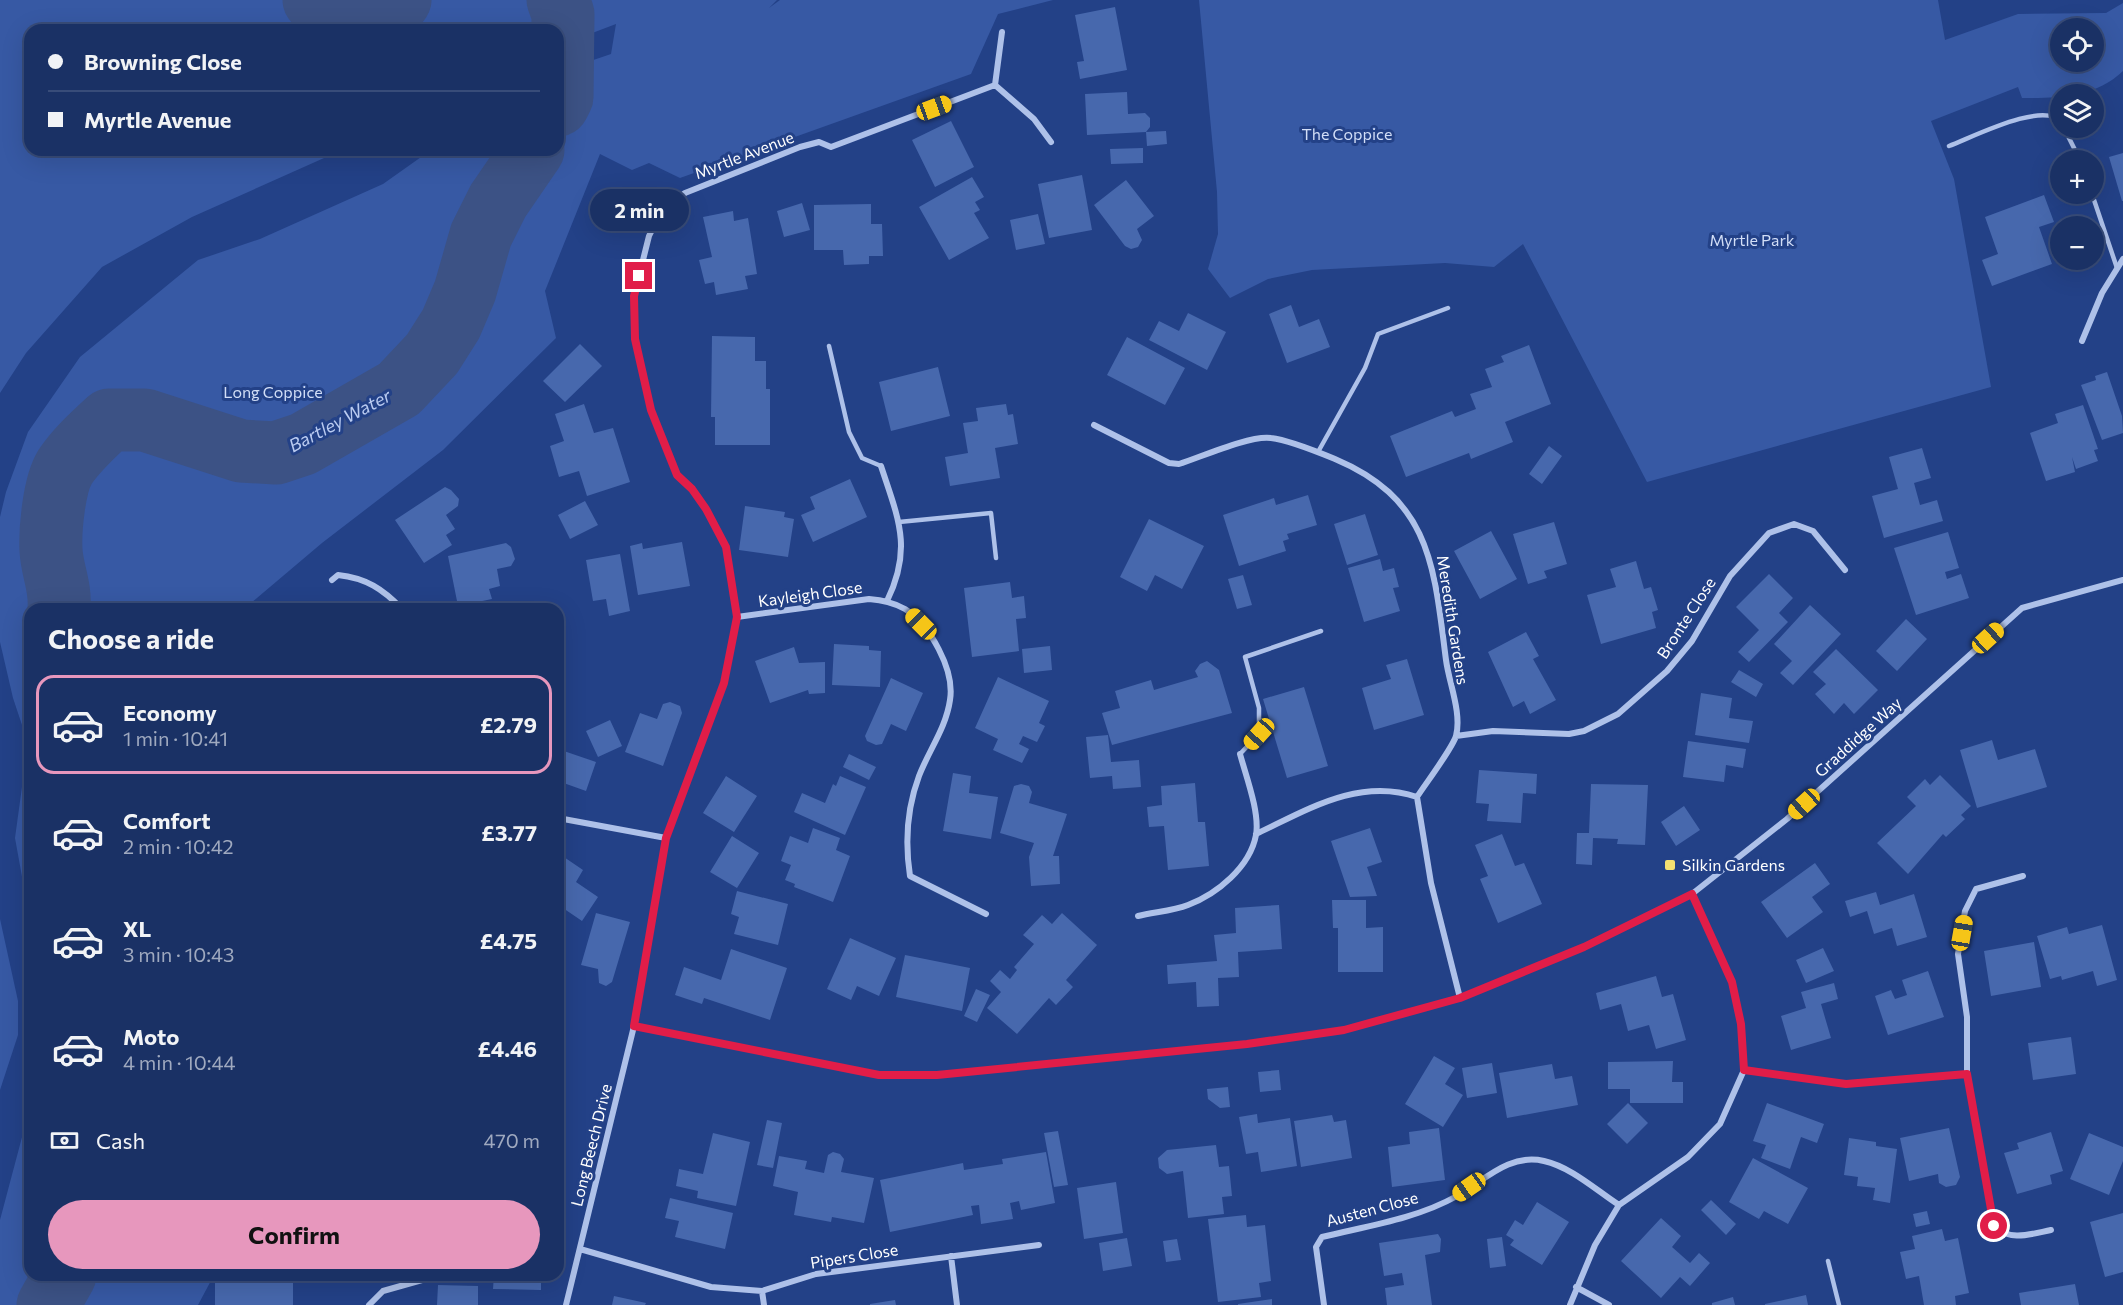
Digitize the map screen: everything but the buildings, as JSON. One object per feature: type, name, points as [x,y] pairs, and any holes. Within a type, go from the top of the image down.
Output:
[{"type":"street","points":[[1002,32],[995,85],[1034,119],[1051,142]]},
{"type":"street","name":"Myrtle Avenue","points":[[634,1026],[666,838],[724,683],[737,617],[726,547],[706,509],[692,489],[677,475],[651,410],[635,339],[634,296],[649,236],[667,208],[685,193],[800,147],[819,142],[831,147],[995,85]]},
{"type":"street","points":[[2082,341],[2102,293],[2123,259]]},
{"type":"street","name":"Meredith Gardens","points":[[1094,426],[1169,463],[1179,464],[1256,439],[1271,438],[1318,452],[1370,476],[1399,504],[1418,527],[1425,540],[1432,565],[1448,681],[1456,712],[1456,736]]},
{"type":"street","points":[[881,466],[899,522],[902,552],[899,577],[887,601]]},
{"type":"street","name":"Bronte Close","points":[[1456,736],[1493,730],[1569,734],[1584,730],[1618,714],[1668,671],[1692,640],[1730,576],[1769,533],[1794,524],[1813,531],[1845,570]]},
{"type":"street","points":[[332,580],[338,576],[368,582],[385,590],[397,603]]},
{"type":"street","name":"Graddidge Way","points":[[634,1026],[879,1075],[937,1075],[1258,1043],[1344,1030],[1460,998],[1584,947],[1692,894],[1787,819],[2022,608],[2123,580]]},
{"type":"street","name":"Kayleigh Close","points":[[737,617],[869,599],[887,601],[906,609],[940,651],[948,671],[951,698],[945,723],[919,776],[913,796],[907,835],[910,876],[986,914]]},
{"type":"street","points":[[1456,736],[1417,797],[1431,883],[1460,998]]},
{"type":"street","points":[[1138,916],[1188,905],[1218,888],[1236,873],[1249,852],[1256,834],[1253,802],[1240,754]]},
{"type":"street","points":[[1256,834],[1349,793],[1403,792],[1417,797]]},
{"type":"street","points":[[564,819],[666,838]]},
{"type":"street","points":[[2023,876],[1976,890],[1965,911],[1958,954],[1966,1017],[1967,1074],[1994,1226],[2000,1233],[2013,1237],[2051,1230]]},
{"type":"street","points":[[1570,1305],[1595,1245],[1619,1205],[1688,1157],[1720,1124],[1744,1070],[1741,1024],[1732,982],[1692,894]]},
{"type":"street","name":"Long Beech Drive","points":[[566,1305],[634,1026]]},
{"type":"street","points":[[1744,1070],[1846,1084],[1967,1074]]},
{"type":"street","name":"Austen Close","points":[[1324,1305],[1316,1247],[1322,1237],[1415,1214],[1457,1196],[1500,1167],[1520,1161],[1543,1161],[1562,1168],[1619,1205]]},
{"type":"street","name":"Pipers Close","points":[[580,1249],[711,1287],[762,1291],[816,1274],[1039,1245]]},
{"type":"street","points":[[951,1256],[957,1305]]},
{"type":"street","points":[[369,1305],[383,1291],[418,1281]]},
{"type":"street","points":[[1576,1287],[1609,1305]]},
{"type":"street","points":[[762,1291],[764,1305]]},
{"type":"lane","points":[[1949,146],[2029,115],[2046,113],[2050,115]]},
{"type":"lane","points":[[2095,204],[2117,268]]},
{"type":"lane","points":[[1318,452],[1365,368],[1378,334],[1448,308]]},
{"type":"lane","points":[[830,346],[849,432],[862,458],[881,466]]},
{"type":"lane","points":[[899,522],[991,513],[996,558]]},
{"type":"lane","points":[[1240,754],[1259,734],[1259,708],[1245,657],[1321,631]]},
{"type":"lane","points":[[1828,1261],[1839,1305]]},
{"type":"green space","name":"Long Coppice","points":[[0,0],[777,0],[769,8],[780,0],[1053,0],[998,14],[971,74],[680,178],[649,163],[632,170],[600,154],[545,291],[556,338],[443,450],[322,543],[251,603],[24,603],[24,731],[13,698],[0,642],[0,517],[6,492],[28,432],[80,357],[198,260],[260,239],[383,184],[423,156],[564,156],[564,70],[611,54],[616,24],[564,44],[564,24],[24,24],[24,156],[329,156],[192,217],[102,267],[26,353],[0,393]]},
{"type":"green space","name":"Myrtle Park","points":[[1199,0],[1938,0],[1945,40],[2018,14],[2106,13],[2123,3],[2123,71],[2112,80],[2104,85],[2050,84],[2049,98],[2022,98],[2018,87],[1931,121],[1954,179],[1991,387],[1647,482],[1523,244],[1494,267],[1445,263],[1312,270],[1268,279],[1230,298],[1208,269],[1218,234],[1217,192]]},
{"type":"green space","name":"Long Coppice","points":[[24,772],[24,888],[15,838]]},
{"type":"green space","points":[[0,919],[18,1001],[18,1035],[0,1090]]},
{"type":"green space","points":[[24,1130],[24,1281],[211,1281],[198,1305],[0,1305],[0,1220]]},
{"type":"waterway","name":"Bartley Water","points":[[314,0],[334,19],[345,24]]},
{"type":"waterway","name":"Bartley Water","points":[[369,24],[380,20],[400,0]]},
{"type":"waterway","name":"Bartley Water","points":[[558,0],[563,14],[563,24]]},
{"type":"waterway","name":"Bartley Water","points":[[59,603],[51,550],[55,496],[65,467],[91,437],[109,420],[145,420],[241,451],[276,453],[303,444],[399,389],[432,354],[451,324],[465,291],[481,235],[498,201],[529,156]]},
{"type":"waterway","name":"Bartley Water","points":[[48,1305],[62,1281]]},
{"type":"place","name":"Silkin Gardens","points":[[1670,865]]},
{"type":"route","points":[[639,276],[634,296],[635,339],[651,410],[677,475],[692,489],[706,509],[726,547],[737,617],[724,683],[666,838],[634,1026],[879,1075],[937,1075],[1247,1044],[1344,1030],[1460,998],[1584,947],[1692,894],[1732,982],[1741,1024],[1744,1070],[1846,1084],[1967,1074],[1994,1226]]},
{"type":"park label","name":"The Coppice","points":[[1347,134]]}]
